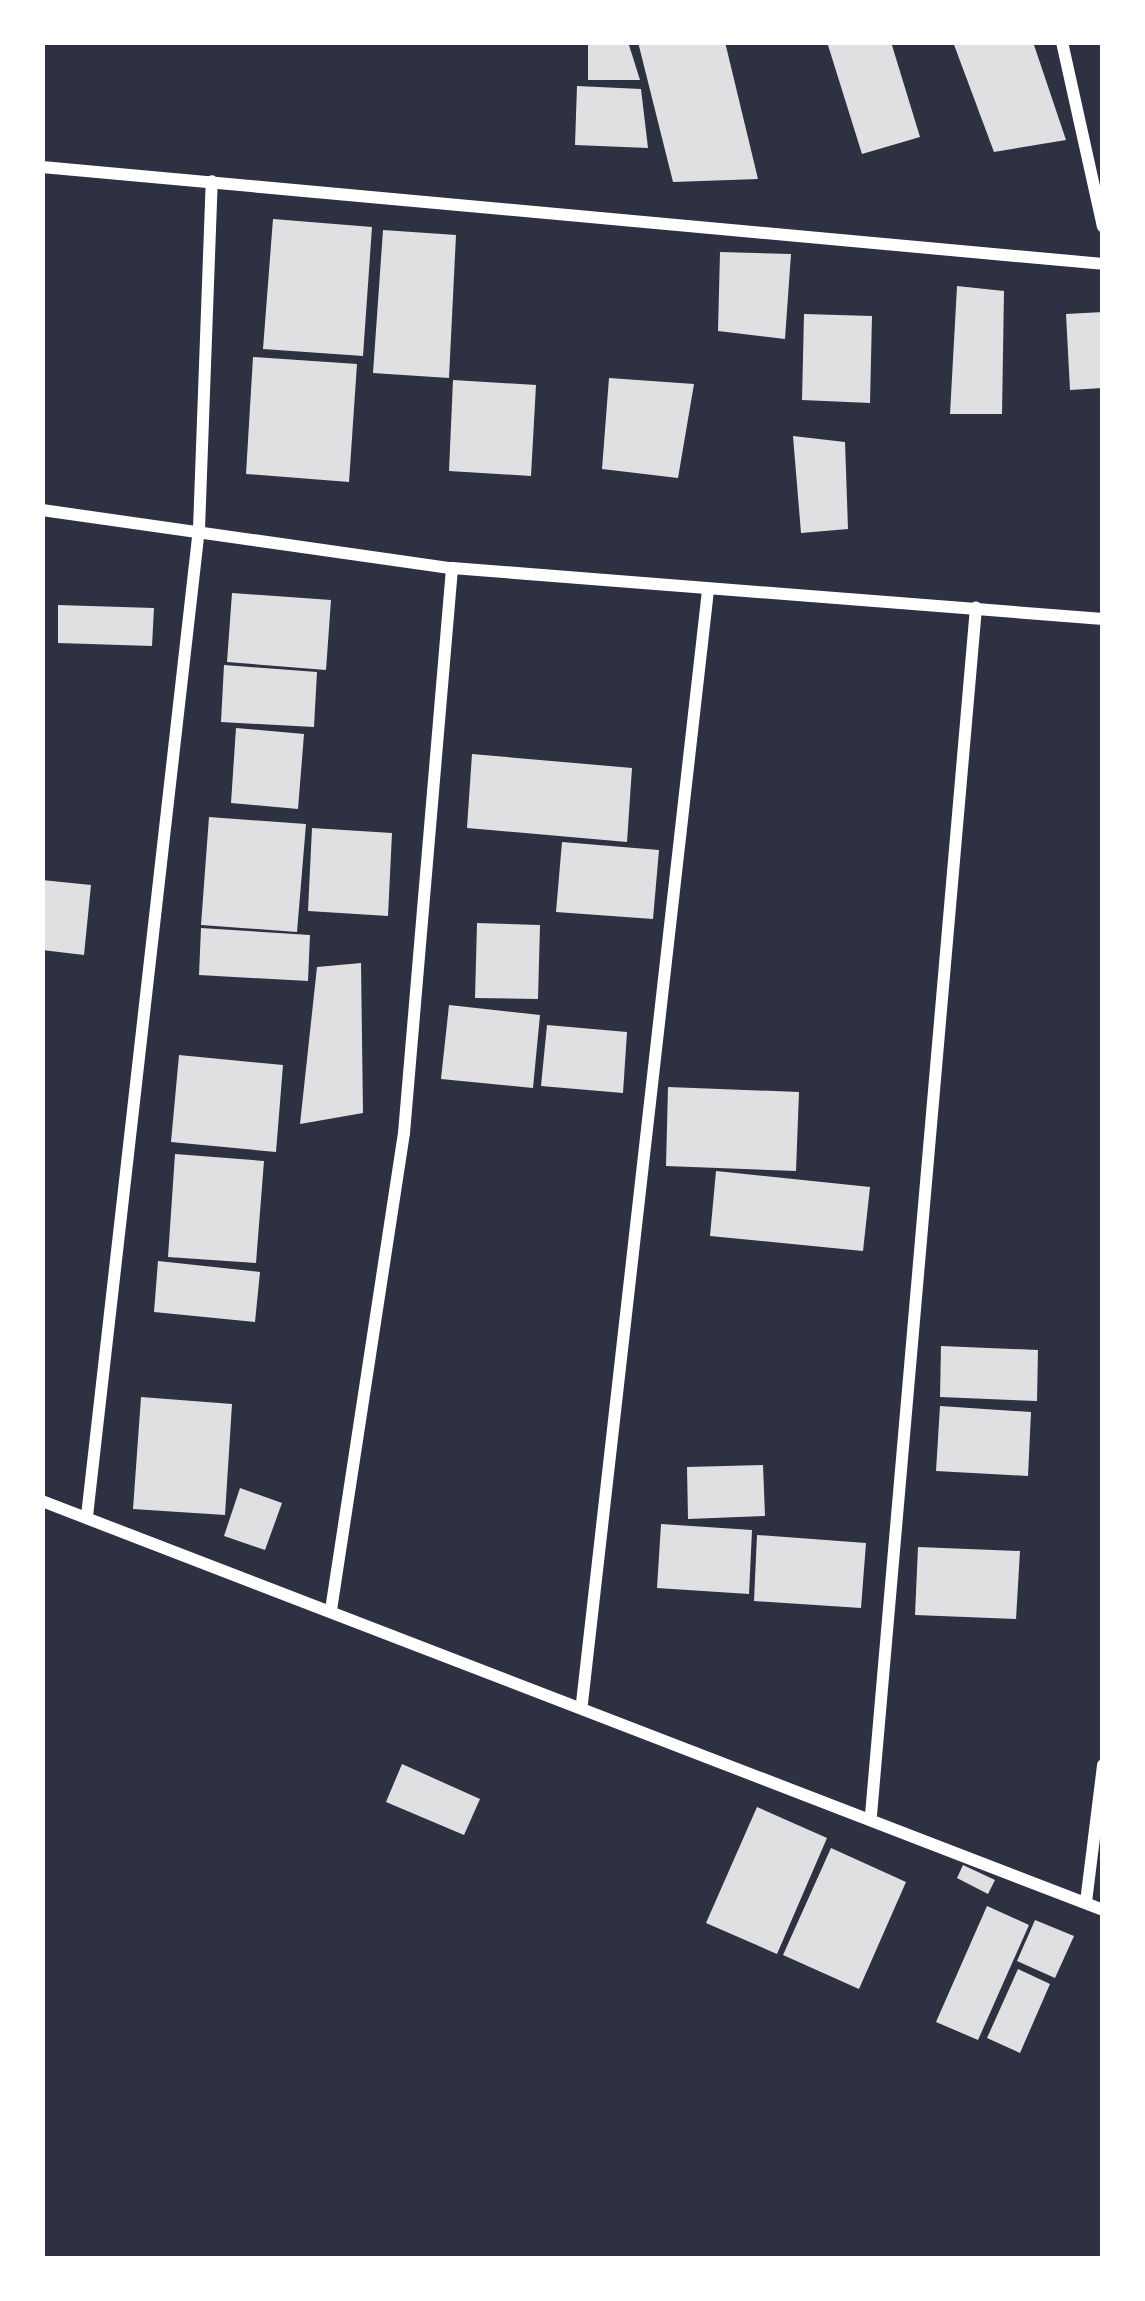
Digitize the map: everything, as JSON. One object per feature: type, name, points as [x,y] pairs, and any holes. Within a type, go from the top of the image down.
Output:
[{"type":"street","points":[[1063,42],[1103,226]]},
{"type":"street","points":[[42,167],[1103,264]]},
{"type":"street","points":[[87,1516],[199,529],[212,182]]},
{"type":"street","points":[[42,510],[452,568],[1103,619]]},
{"type":"street","points":[[331,1610],[404,1133],[452,568]]},
{"type":"street","points":[[582,1702],[708,591]]},
{"type":"street","points":[[871,1815],[976,608]]},
{"type":"street","points":[[42,1502],[582,1702],[1103,1910]]},
{"type":"street","points":[[1086,1902],[1103,1765]]},
{"type":"building","points":[[588,42],[628,42],[640,80],[588,80]]},
{"type":"building","points":[[638,42],[725,42],[758,179],[673,182]]},
{"type":"building","points":[[827,42],[891,42],[920,137],[862,154]]},
{"type":"building","points":[[953,42],[1033,42],[1066,140],[994,152]]},
{"type":"building","points":[[577,86],[641,89],[648,148],[575,145]]},
{"type":"building","points":[[273,219],[372,227],[363,356],[263,349]]},
{"type":"building","points":[[383,230],[456,235],[449,378],[373,373]]},
{"type":"building","points":[[720,252],[791,254],[785,339],[718,331]]},
{"type":"building","points":[[957,286],[1004,291],[1002,414],[950,414]]},
{"type":"building","points":[[1103,312],[1103,388],[1070,390],[1066,314]]},
{"type":"building","points":[[804,314],[872,316],[870,403],[802,400]]},
{"type":"building","points":[[253,357],[357,364],[349,482],[246,474]]},
{"type":"building","points":[[609,378],[694,384],[678,478],[602,469]]},
{"type":"building","points":[[453,380],[536,385],[531,476],[449,471]]},
{"type":"building","points":[[793,436],[845,442],[848,529],[801,533]]},
{"type":"building","points":[[232,593],[331,600],[326,670],[227,662]]},
{"type":"building","points":[[58,605],[154,608],[152,646],[58,643]]},
{"type":"building","points":[[224,665],[317,672],[314,727],[221,722]]},
{"type":"building","points":[[236,728],[304,734],[298,809],[231,803]]},
{"type":"building","points":[[472,754],[632,768],[627,842],[467,828]]},
{"type":"building","points":[[209,817],[306,824],[297,932],[201,925]]},
{"type":"building","points":[[312,828],[392,833],[388,916],[308,911]]},
{"type":"building","points":[[562,842],[659,850],[653,919],[556,912]]},
{"type":"building","points":[[42,880],[91,885],[84,955],[42,950]]},
{"type":"building","points":[[477,923],[540,925],[538,999],[475,998]]},
{"type":"building","points":[[201,928],[310,935],[308,981],[199,975]]},
{"type":"building","points":[[361,963],[363,1113],[300,1124],[317,967]]},
{"type":"building","points":[[449,1005],[540,1015],[533,1088],[441,1079]]},
{"type":"building","points":[[547,1025],[627,1032],[623,1093],[541,1086]]},
{"type":"building","points":[[179,1055],[283,1065],[276,1152],[171,1142]]},
{"type":"building","points":[[668,1087],[799,1092],[796,1171],[666,1166]]},
{"type":"building","points":[[175,1154],[264,1161],[256,1263],[168,1257]]},
{"type":"building","points":[[716,1171],[870,1187],[863,1251],[710,1236]]},
{"type":"building","points":[[158,1261],[260,1272],[255,1322],[154,1312]]},
{"type":"building","points":[[941,1346],[1038,1350],[1037,1401],[940,1397]]},
{"type":"building","points":[[141,1397],[232,1404],[225,1515],[133,1509]]},
{"type":"building","points":[[940,1406],[1031,1412],[1028,1476],[936,1471]]},
{"type":"building","points":[[763,1465],[765,1516],[688,1519],[687,1467]]},
{"type":"building","points":[[240,1488],[282,1503],[265,1550],[224,1536]]},
{"type":"building","points":[[661,1524],[752,1530],[749,1594],[657,1588]]},
{"type":"building","points":[[757,1535],[866,1543],[861,1608],[754,1601]]},
{"type":"building","points":[[918,1547],[1020,1551],[1016,1619],[915,1615]]},
{"type":"building","points":[[402,1764],[480,1799],[464,1835],[386,1802]]},
{"type":"building","points":[[757,1807],[827,1838],[777,1954],[706,1923]]},
{"type":"building","points":[[831,1848],[906,1882],[859,1989],[783,1955]]},
{"type":"building","points":[[963,1865],[995,1880],[988,1894],[957,1878]]},
{"type":"building","points":[[987,1906],[1029,1925],[978,2040],[936,2022]]},
{"type":"building","points":[[1035,1920],[1074,1936],[1055,1978],[1017,1961]]},
{"type":"building","points":[[1018,1969],[1050,1984],[1020,2053],[987,2038]]}]
